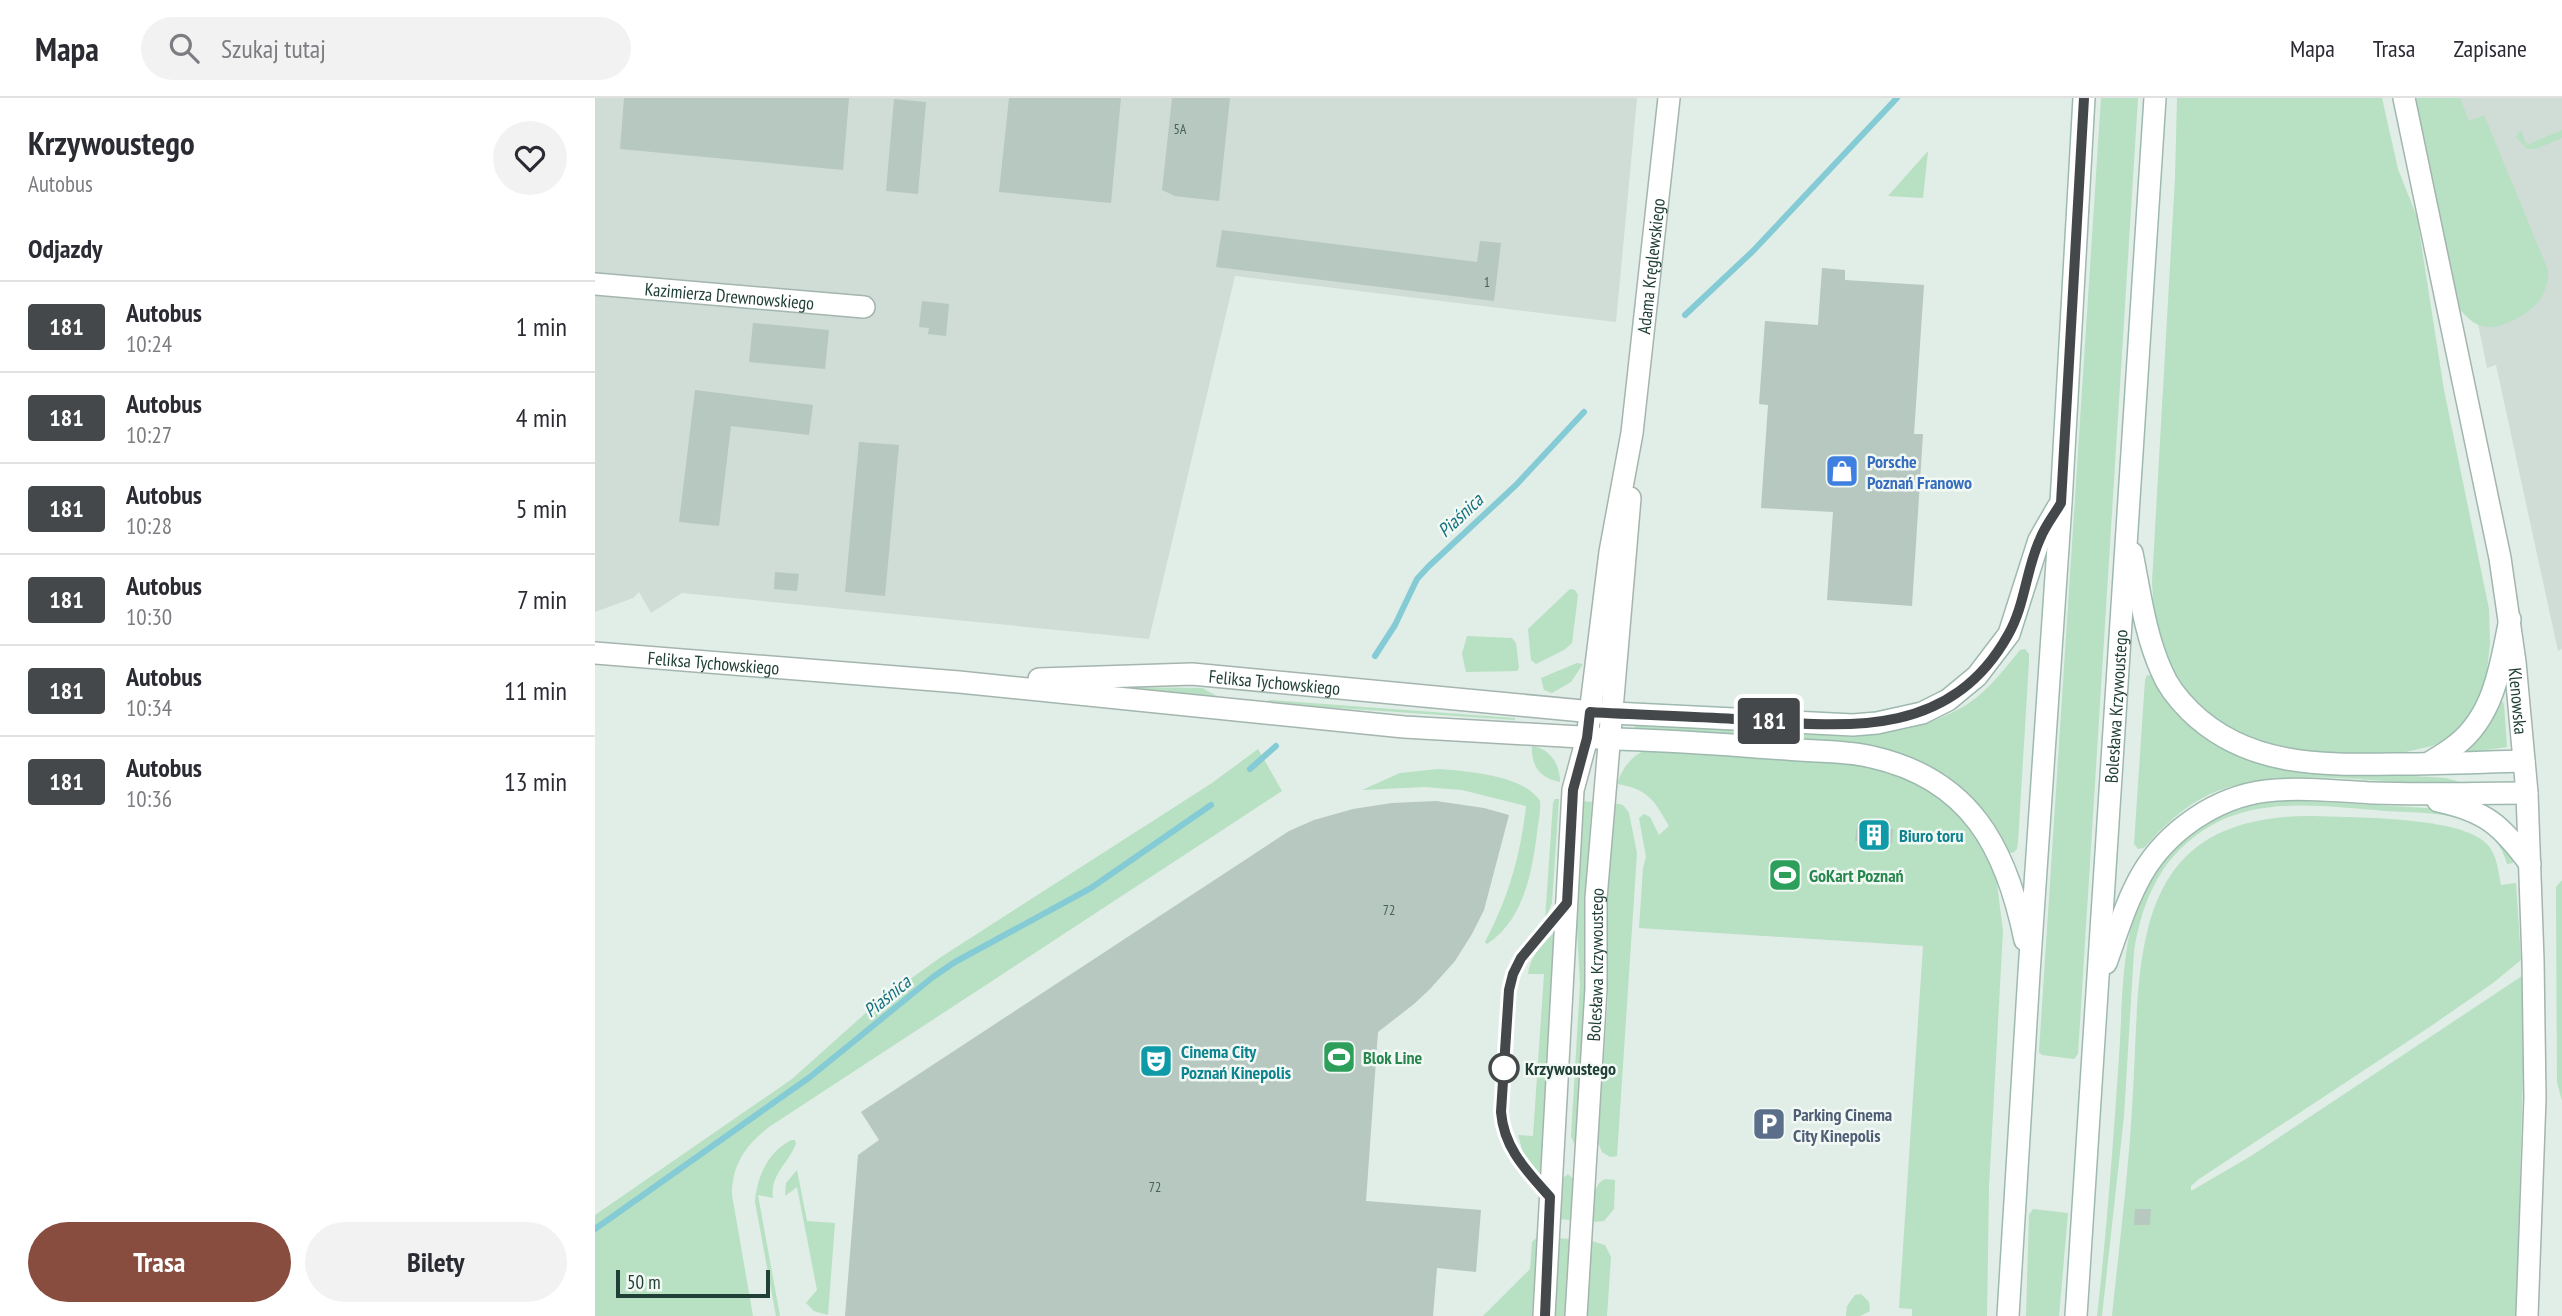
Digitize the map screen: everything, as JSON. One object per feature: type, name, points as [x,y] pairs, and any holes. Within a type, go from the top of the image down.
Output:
[{"type":"street","name":"Adama Kręglewskiego","points":[[1590,712],[1609,552],[1632,432],[1669,98]]},
{"type":"street","points":[[2008,1316],[2061,503],[2084,98]]},
{"type":"street","name":"Bolesława Krzywoustego","points":[[2076,1316],[2155,98]]},
{"type":"street","name":"Klenowska","points":[[2404,98],[2510,619],[2527,793],[2530,864],[2535,1098],[2527,1316]]},
{"type":"street","name":"Kazimierza Drewnowskiego","points":[[595,284],[864,307]]},
{"type":"street","name":"Adama Kręglewskiego","points":[[1613,713],[1630,526],[1632,432]]},
{"type":"street","name":"Feliksa Tychowskiego","points":[[959,682],[1192,674],[1590,712],[1853,725],[1877,723],[1939,705],[1977,676],[2009,634],[2039,540],[2061,503]]},
{"type":"street","points":[[2127,526],[2151,645],[2163,675],[2180,701],[2216,733],[2243,748],[2294,761],[2323,764],[2524,761]]},
{"type":"street","points":[[2427,764],[2457,744],[2480,720],[2497,681],[2510,619]]},
{"type":"street","name":"Feliksa Tychowskiego","points":[[595,653],[959,682],[1404,727],[1670,740],[1870,756],[1913,769],[1940,783],[1963,802],[1982,823],[2003,866],[2019,914],[2029,973]]},
{"type":"street","points":[[1236,679],[1239,712]]},
{"type":"street","name":"Bolesława Krzywoustego","points":[[1545,1316],[1573,790],[1587,738],[1590,712]]},
{"type":"street","name":"Bolesława Krzywoustego","points":[[1576,1316],[1596,989],[1596,898],[1613,713]]},
{"type":"street","points":[[2098,985],[2125,910],[2143,873],[2177,832],[2210,809],[2242,796],[2287,789],[2409,794],[2527,793]]},
{"type":"street","points":[[2409,794],[2451,803],[2483,816],[2508,834],[2530,864]]},
{"type":"shaded area","points":[[595,98],[1637,98],[1616,322],[1235,276],[1149,639],[682,593],[651,613],[639,592],[633,598],[595,612]]},
{"type":"shaded area","points":[[2432,98],[2562,98],[2562,649],[2558,651],[2496,365],[2487,368]]},
{"type":"green space","points":[[2101,98],[2138,98],[2078,1054],[2074,1059],[2042,1055],[2039,1052]]},
{"type":"green space","points":[[2177,98],[2382,98],[2398,169],[2417,217],[2444,390],[2489,609],[2490,644],[2485,687],[2470,717],[2446,740],[2432,746],[2397,754],[2314,753],[2252,740],[2209,715],[2183,687],[2166,659],[2154,615],[2152,582],[2175,178]]},
{"type":"green space","points":[[2415,98],[2460,98],[2469,121],[2484,115],[2548,270],[2548,280],[2542,296],[2532,308],[2506,323],[2492,327],[2482,326],[2460,310]]},
{"type":"green space","points":[[2521,130],[2527,145],[2562,130],[2562,138],[2536,149],[2527,149],[2516,137]]},
{"type":"green space","points":[[1928,151],[1923,198],[1888,196]]},
{"type":"green space","points":[[1570,589],[1575,590],[1578,595],[1572,643],[1536,664],[1531,660],[1528,629]]},
{"type":"green space","points":[[1467,636],[1512,638],[1516,643],[1519,668],[1517,671],[1466,672],[1462,654]]},
{"type":"green space","points":[[2025,649],[2029,654],[2029,662],[2018,842],[2013,853],[2008,852],[1988,818],[1966,792],[1942,773],[1916,760],[1887,751],[1855,746],[1634,728],[1637,724],[1846,735],[1915,727],[1968,704],[1992,683],[2020,650]]},
{"type":"green space","points":[[1577,663],[1583,664],[1571,682],[1552,693],[1544,690],[1541,678]]},
{"type":"green space","points":[[2147,675],[2153,676],[2189,722],[2350,772],[2446,778],[2463,783],[2450,786],[2360,779],[2296,778],[2236,785],[2210,794],[2191,805],[2166,825],[2144,848],[2138,849],[2134,844]]},
{"type":"green space","points":[[1202,688],[1217,696],[1115,689]]},
{"type":"green space","points":[[1270,700],[1515,718],[1515,720],[1264,703]]},
{"type":"green space","points":[[2501,700],[2504,704],[2507,747],[2460,754]]},
{"type":"green space","points":[[1532,746],[1544,750],[1553,759],[1560,782],[1547,778],[1538,770],[1533,760]]},
{"type":"green space","points":[[1258,749],[1282,791],[769,1127],[747,1148],[735,1174],[732,1195],[753,1316],[595,1316],[595,1215],[792,1079],[878,1002],[941,957],[1212,783]]},
{"type":"green space","points":[[1648,749],[1847,762],[1889,770],[1939,793],[1977,835],[1996,876],[2003,931],[1989,1187],[1987,1316],[1912,1316],[1912,1309],[1899,1308],[1923,946],[1639,928],[1646,857],[1639,818],[1644,814],[1650,817],[1659,835],[1669,826],[1649,797],[1636,789],[1617,784],[1628,763]]},
{"type":"green space","points":[[1438,769],[1478,773],[1508,780],[1532,792],[1540,801],[1535,848],[1524,895],[1509,923],[1487,944],[1485,942],[1512,876],[1526,806],[1462,790],[1425,787],[1362,790],[1400,773]]},
{"type":"green space","points":[[1555,799],[1559,799],[1552,903],[1545,920],[1553,803]]},
{"type":"green space","points":[[2285,800],[2444,809],[2480,820],[2512,855],[2513,863],[2507,864],[2491,835],[2464,820],[2431,813],[2319,806],[2275,807],[2232,816],[2212,825],[2180,849],[2168,863],[2149,895],[2134,951],[2124,1116],[2102,1316],[2097,1316],[2112,1155],[2124,972],[2136,909],[2156,870],[2169,852],[2185,838],[2221,816],[2242,808]]},
{"type":"green space","points":[[1582,801],[1592,802],[1585,896],[1585,993],[1574,1144],[1571,1136],[1580,984],[1575,893]]},
{"type":"green space","points":[[1614,803],[1623,805],[1629,813],[1637,853],[1617,1156],[1610,1157],[1602,1152],[1598,1142],[1608,997],[1607,897]]},
{"type":"green space","points":[[2315,816],[2431,823],[2473,835],[2487,844],[2495,858],[2501,885],[2516,883],[2521,960],[2431,1026],[2199,1179],[2191,1186],[2191,1191],[2251,1156],[2522,976],[2524,1039],[2516,1316],[2112,1316],[2126,1187],[2143,952],[2155,908],[2174,870],[2206,841],[2252,822]]},
{"type":"green space","points":[[2562,880],[2562,1101],[2557,1082],[2556,887]]},
{"type":"green space","points":[[1557,930],[1543,1177],[1524,1156],[1518,1135],[1533,1136],[1544,974],[1528,974],[1542,944]]},
{"type":"green space","points":[[795,1140],[796,1144],[774,1182],[773,1198],[758,1195],[780,1316],[776,1316],[755,1202],[758,1183],[765,1166],[776,1151]]},
{"type":"green space","points":[[797,1170],[807,1221],[835,1223],[828,1315],[814,1311],[806,1303],[817,1290],[797,1187],[785,1196],[786,1183]]},
{"type":"green space","points":[[1568,1174],[1574,1180],[1570,1220],[1559,1219],[1562,1179]]},
{"type":"green space","points":[[1605,1179],[1615,1180],[1614,1209],[1604,1221],[1593,1222],[1595,1192],[1600,1182]]},
{"type":"green space","points":[[2033,1209],[2068,1213],[2059,1316],[2026,1316],[2029,1215]]},
{"type":"green space","points":[[1538,1236],[1540,1273],[1533,1316],[1483,1316],[1530,1269],[1532,1242]]},
{"type":"green space","points":[[1558,1238],[1569,1239],[1565,1316],[1553,1316]]},
{"type":"green space","points":[[1592,1241],[1605,1245],[1611,1257],[1607,1316],[1587,1316]]},
{"type":"green space","points":[[1861,1294],[1869,1302],[1870,1311],[1860,1316],[1846,1316],[1847,1306],[1855,1295]]},
{"type":"building","points":[[624,98],[849,98],[843,170],[620,149]]},
{"type":"building","points":[[1009,98],[1121,98],[1111,203],[999,192]]},
{"type":"building","points":[[1172,98],[1230,98],[1219,201],[1175,196],[1162,190]]},
{"type":"building","points":[[894,99],[926,102],[918,194],[886,191]]},
{"type":"building","points":[[1222,230],[1477,262],[1480,241],[1501,243],[1494,301],[1216,267]]},
{"type":"building","name":"Porsche Poznań Franowo","points":[[1822,268],[1845,270],[1845,280],[1924,285],[1914,434],[1923,434],[1912,606],[1827,600],[1833,512],[1761,508],[1768,405],[1759,404],[1765,321],[1818,325]]},
{"type":"building","points":[[922,301],[949,304],[946,336],[928,334],[929,328],[919,327]]},
{"type":"building","points":[[753,323],[829,330],[825,369],[749,362]]},
{"type":"building","points":[[695,390],[813,405],[809,435],[731,426],[719,526],[679,522]]},
{"type":"building","points":[[859,442],[899,445],[885,596],[845,592]]},
{"type":"building","points":[[775,572],[799,574],[797,591],[774,589]]},
{"type":"building","name":"Cinema City Poznań Kinepolis","points":[[1436,801],[1484,808],[1509,815],[1484,910],[1472,934],[1455,961],[1430,989],[1378,1032],[1366,1201],[1481,1210],[1476,1272],[1437,1268],[1433,1316],[845,1316],[858,1155],[879,1140],[861,1112],[1289,831],[1314,820],[1353,809],[1392,803]]},
{"type":"building","name":"Biuro toru","points":[[1857,826],[1893,829],[1892,844],[1855,841]]},
{"type":"building","points":[[2135,1209],[2151,1209],[2150,1225],[2134,1225]]},
{"type":"waterway","name":"Piaśnica","points":[[1685,315],[1753,251],[1897,98]]},
{"type":"waterway","name":"Piaśnica","points":[[1375,656],[1395,625],[1417,579],[1516,485],[1584,412]]},
{"type":"waterway","name":"Piaśnica","points":[[1250,769],[1276,746]]},
{"type":"waterway","name":"Piaśnica","points":[[595,1229],[810,1077],[933,977],[955,962],[1091,888],[1211,805]]},
{"type":"bus line","name":"181","points":[[1545,1316],[1550,1197],[1519,1162],[1508,1143],[1501,1112],[1509,990],[1521,958],[1567,903],[1573,790],[1587,738],[1590,712],[1819,724],[1877,723],[1939,705],[1956,694],[1985,667],[2009,634],[2039,540],[2061,503],[2084,98]]},
{"type":"place","name":"Porsche Poznań Franowo","points":[[1842,471]]},
{"type":"place","name":"Biuro toru","points":[[1874,835]]},
{"type":"place","name":"GoKart Poznań","points":[[1785,875]]},
{"type":"place","name":"Blok Line","points":[[1339,1057]]},
{"type":"place","name":"Cinema City Poznań Kinepolis","points":[[1156,1061]]},
{"type":"place","name":"Krzywoustego","points":[[1504,1068]]},
{"type":"place","name":"Parking Cinema City Kinepolis","points":[[1769,1124]]}]
